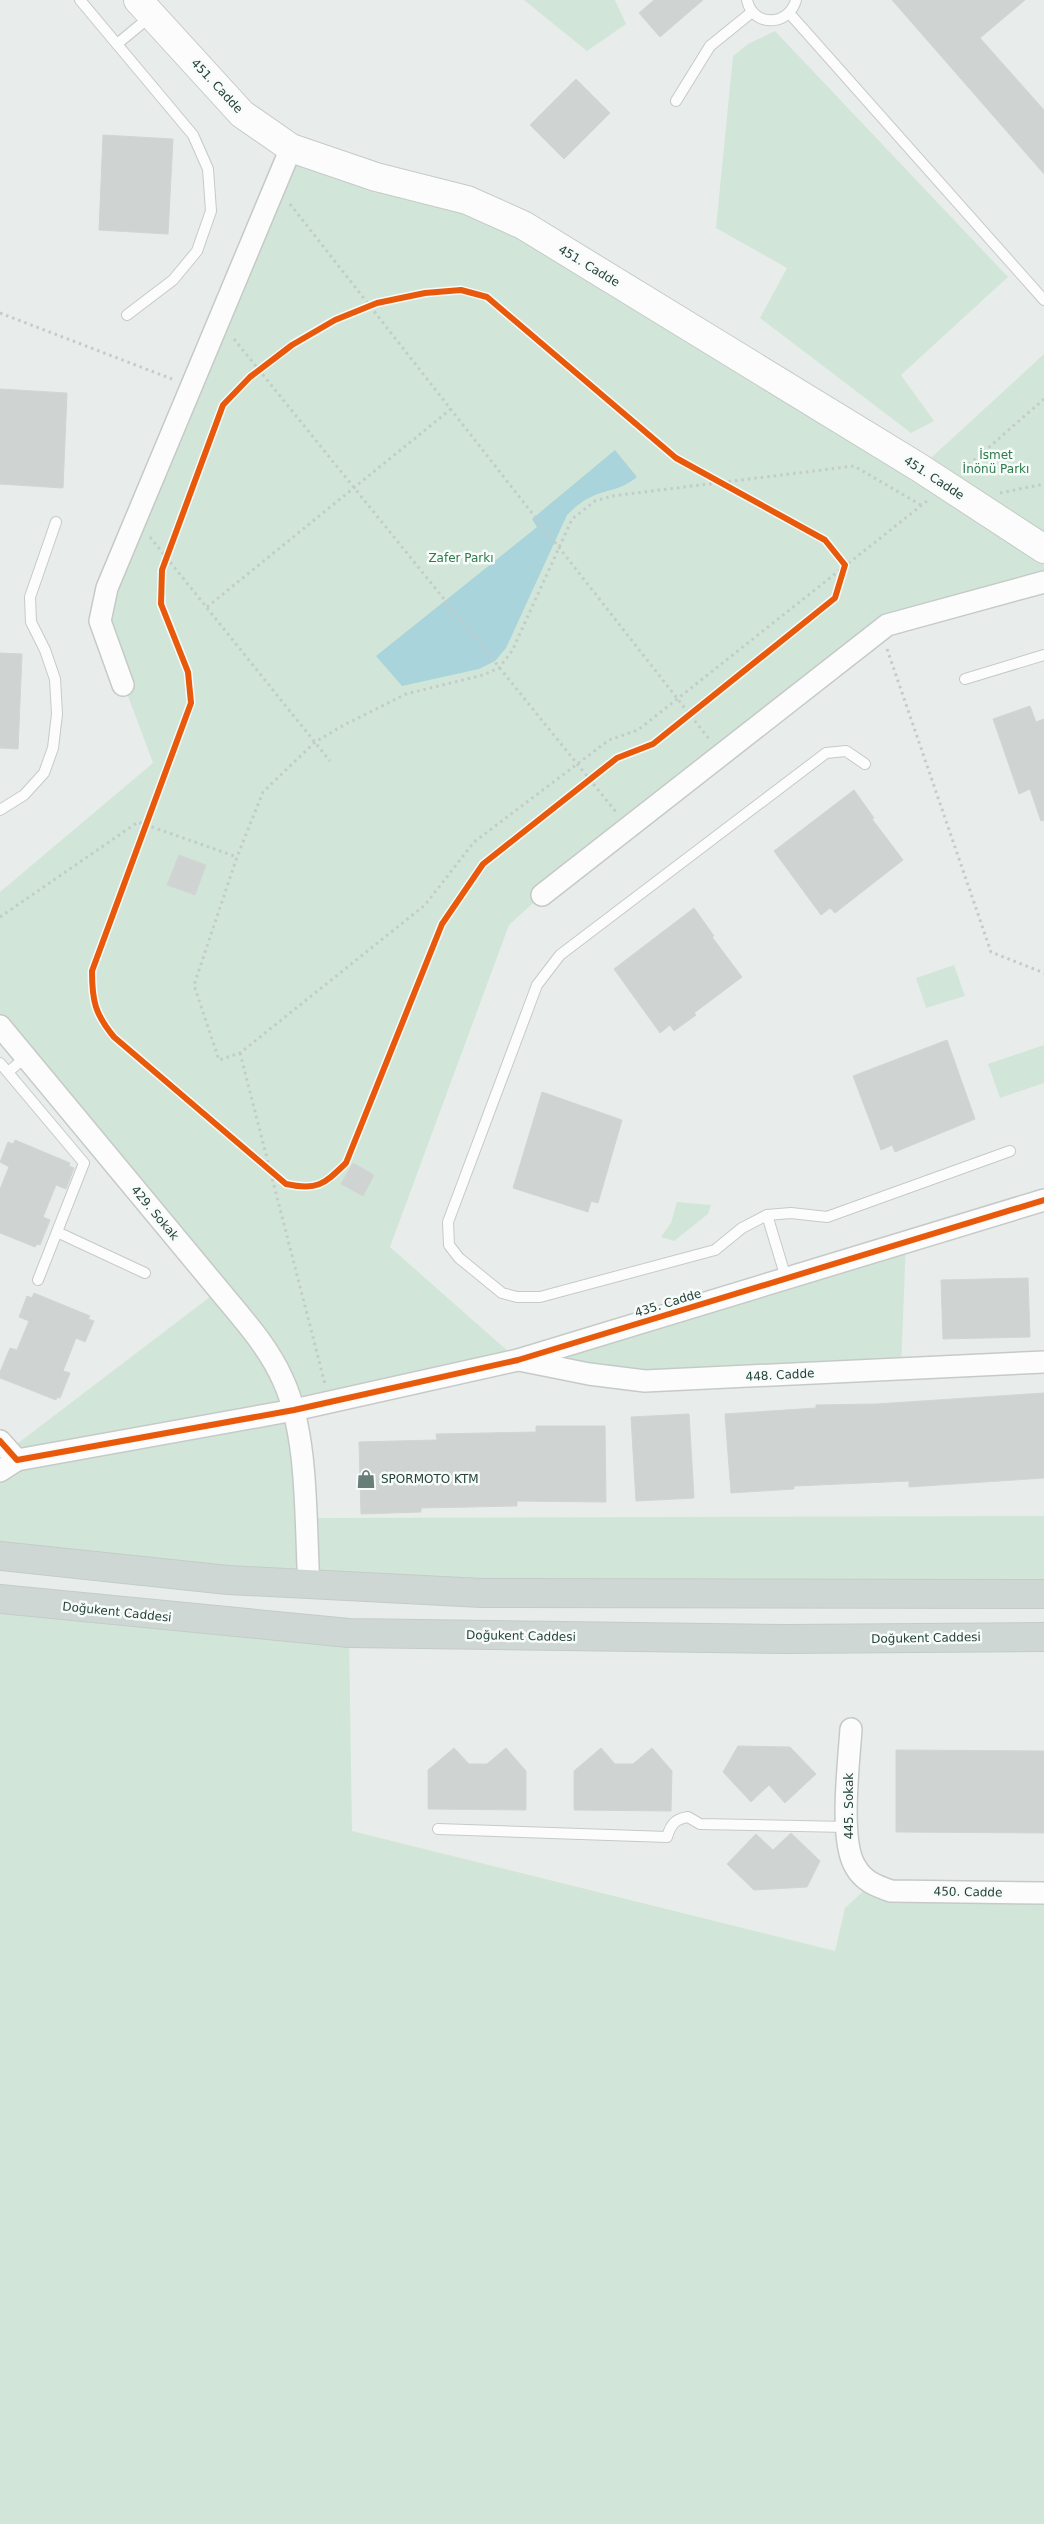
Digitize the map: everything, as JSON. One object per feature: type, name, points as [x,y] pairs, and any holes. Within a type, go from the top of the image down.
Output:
[{"type":"main road","points":[[0,1556],[228,1580],[308,1586],[482,1593],[1044,1594]]},
{"type":"main road","name":"Doğukent Caddesi","points":[[0,1599],[349,1634],[786,1638],[1044,1636]]},
{"type":"street","name":"451. Cadde","points":[[145,8],[242,114],[291,148],[376,177],[467,200],[523,225],[957,492],[1044,549]]},
{"type":"street","points":[[124,685],[100,621],[107,588],[291,148]]},
{"type":"street","points":[[542,895],[887,625],[1044,582]]},
{"type":"street","name":"429. Sokak","points":[[0,1026],[251,1329],[280,1374],[294,1410],[302,1460],[308,1586]]},
{"type":"street","name":"435. Cadde","points":[[9,1466],[330,1403],[518,1360],[1044,1200]]},
{"type":"street","name":"448. Cadde","points":[[518,1360],[589,1374],[645,1382],[1044,1362]]},
{"type":"street","points":[[0,1441],[9,1466]]},
{"type":"street","name":"445. Sokak","points":[[851,1729],[847,1827],[854,1865],[871,1884],[891,1891]]},
{"type":"street","name":"450. Cadde","points":[[891,1891],[1044,1893]]},
{"type":"lane","points":[[80,0],[193,136],[208,169],[212,211],[197,251],[172,280],[127,315]]},
{"type":"lane","points":[[747,0],[752,12],[762,19],[769,21],[777,21],[790,14],[796,0]]},
{"type":"lane","points":[[117,44],[145,8]]},
{"type":"lane","points":[[676,101],[710,46],[752,12]]},
{"type":"lane","points":[[790,14],[1044,300]]},
{"type":"lane","points":[[0,810],[24,795],[44,773],[54,748],[57,714],[55,679],[45,650],[31,622],[30,597],[56,522]]},
{"type":"lane","points":[[965,679],[1044,655]]},
{"type":"lane","points":[[865,764],[846,751],[826,753],[560,955],[538,985],[448,1222],[449,1245],[459,1258],[502,1293],[517,1297],[540,1297],[715,1250],[742,1228],[767,1215],[791,1213],[827,1217],[1010,1152]]},
{"type":"lane","points":[[8,1072],[26,1057]]},
{"type":"lane","points":[[0,1063],[84,1163],[38,1280]]},
{"type":"lane","points":[[767,1215],[786,1278]]},
{"type":"lane","points":[[57,1232],[145,1273]]},
{"type":"lane","points":[[438,1829],[667,1836],[670,1826],[678,1818],[688,1816],[700,1824],[847,1827]]},
{"type":"path","points":[[276,186],[721,754]]},
{"type":"path","points":[[361,310],[377,303]]},
{"type":"path","points":[[0,313],[192,386]]},
{"type":"path","points":[[219,321],[257,372],[354,488],[628,827]]},
{"type":"path","points":[[257,372],[266,365]]},
{"type":"path","points":[[957,492],[1044,399]]},
{"type":"path","points":[[206,607],[450,409]]},
{"type":"path","points":[[922,505],[854,466],[639,491],[595,501],[572,519],[512,652],[499,668],[483,675],[406,694],[315,742],[263,792],[237,857],[194,985],[219,1060],[240,1053],[425,905],[474,842],[609,740],[638,730],[922,505],[957,492],[1044,484]]},
{"type":"path","points":[[712,477],[736,490]]},
{"type":"path","points":[[136,519],[165,560],[206,607],[330,760]]},
{"type":"path","points":[[165,560],[170,548]]},
{"type":"path","points":[[840,559],[846,565]]},
{"type":"path","points":[[840,582],[846,565]]},
{"type":"path","points":[[880,630],[991,952],[1044,973]]},
{"type":"path","points":[[683,720],[698,708]]},
{"type":"path","points":[[582,786],[596,774]]},
{"type":"path","points":[[143,833],[150,814]]},
{"type":"path","points":[[0,917],[138,822],[237,857]]},
{"type":"path","points":[[240,1053],[330,1403]]},
{"type":"path","points":[[263,1164],[281,1179]]},
{"type":"green space","points":[[524,0],[615,0],[626,24],[587,51]]},
{"type":"green space","points":[[775,31],[1008,277],[901,375],[934,421],[911,433],[760,318],[787,268],[716,228],[733,56],[748,44]]},
{"type":"green space","name":"Zafer Parkı","points":[[291,148],[467,200],[920,468],[1044,354],[1044,582],[887,625],[542,895],[509,925],[390,1247],[518,1360],[294,1410],[305,1518],[1044,1516],[1044,1594],[309,1586],[0,1555],[0,1441],[9,1450],[219,1290],[0,1026],[0,892],[153,763],[100,621]]},
{"type":"green space","points":[[954,965],[965,996],[926,1008],[916,978]]},
{"type":"green space","points":[[1044,1045],[1044,1083],[1000,1098],[988,1064]]},
{"type":"green space","points":[[677,1202],[711,1205],[708,1214],[674,1241],[661,1237],[671,1223]]},
{"type":"green space","points":[[906,1242],[901,1369],[645,1381],[518,1360]]},
{"type":"green space","points":[[0,1599],[349,1633],[352,1831],[835,1951],[845,1908],[871,1884],[1044,1893],[1044,2524],[0,2524]]},
{"type":"water","points":[[615,450],[637,477],[620,487],[600,493],[586,500],[567,515],[506,648],[495,661],[479,669],[402,686],[376,656],[537,527],[532,519]]},
{"type":"building","points":[[654,0],[703,0],[660,37],[639,13]]},
{"type":"building","points":[[892,0],[1025,0],[980,38],[1044,110],[1044,174]]},
{"type":"building","points":[[576,79],[610,113],[564,159],[530,125]]},
{"type":"building","points":[[103,135],[173,139],[168,234],[99,230]]},
{"type":"building","points":[[0,389],[67,393],[63,488],[0,484]]},
{"type":"building","points":[[0,653],[22,654],[18,749],[0,748]]},
{"type":"building","points":[[1030,706],[1036,722],[1044,719],[1044,820],[1041,821],[1030,789],[1019,794],[993,719]]},
{"type":"building","points":[[854,790],[874,818],[872,819],[903,860],[835,913],[830,908],[821,915],[774,851]]},
{"type":"building","points":[[179,855],[206,865],[195,895],[167,885]]},
{"type":"building","points":[[694,908],[714,936],[712,937],[742,977],[694,1013],[696,1015],[674,1031],[670,1025],[660,1033],[614,969]]},
{"type":"building","points":[[947,1040],[975,1119],[895,1152],[892,1145],[881,1150],[853,1076]]},
{"type":"building","points":[[542,1092],[622,1120],[598,1203],[591,1201],[588,1212],[513,1188]]},
{"type":"building","points":[[15,1140],[70,1163],[69,1166],[74,1168],[66,1189],[56,1185],[43,1217],[50,1220],[40,1245],[37,1244],[35,1247],[0,1233],[0,1189],[9,1167],[0,1162],[8,1142],[13,1144]]},
{"type":"building","points":[[353,1163],[374,1175],[363,1196],[341,1184]]},
{"type":"building","points":[[1028,1278],[1030,1337],[943,1339],[941,1280]]},
{"type":"building","points":[[34,1293],[90,1316],[88,1319],[94,1321],[85,1342],[76,1338],[63,1371],[70,1373],[60,1398],[57,1397],[56,1400],[0,1378],[0,1372],[10,1348],[17,1350],[29,1321],[19,1317],[27,1296],[32,1298]]},
{"type":"building","points":[[1044,1393],[1044,1478],[909,1487],[909,1481],[794,1486],[794,1489],[731,1493],[725,1414],[816,1408],[816,1405],[876,1404]]},
{"type":"building","points":[[689,1414],[694,1498],[636,1501],[631,1417]]},
{"type":"building","points":[[536,1426],[605,1426],[606,1502],[517,1501],[517,1506],[421,1508],[421,1512],[361,1514],[359,1442],[437,1440],[436,1434],[536,1432]]},
{"type":"building","points":[[738,1746],[790,1747],[816,1774],[785,1803],[769,1785],[751,1802],[723,1772]]},
{"type":"building","points":[[454,1748],[469,1764],[487,1764],[506,1748],[526,1771],[526,1810],[428,1809],[428,1770]]},
{"type":"building","points":[[601,1748],[615,1764],[633,1764],[652,1748],[672,1771],[671,1811],[574,1810],[574,1771]]},
{"type":"building","points":[[896,1750],[1044,1751],[1044,1833],[896,1832]]},
{"type":"building","points":[[791,1833],[820,1861],[807,1887],[754,1890],[727,1864],[756,1834],[773,1850]]},
{"type":"cycle path","points":[[461,290],[487,297],[676,458],[825,540],[845,565],[835,598],[653,744],[617,758],[483,864],[442,924],[346,1163],[320,1184],[306,1187],[286,1184],[114,1037],[99,1014],[94,999],[92,971],[191,703],[188,672],[161,604],[162,570],[223,405],[250,377],[292,345],[335,320],[377,303],[425,293],[461,290]]},
{"type":"cycle path","points":[[0,1441],[17,1460],[294,1410],[518,1360],[1044,1200]]},
{"type":"place","name":"SPORMOTO KTM","points":[[366,1479]]},
{"type":"park label","name":"İsmet İnönü Parkı","points":[[996,462]]}]
